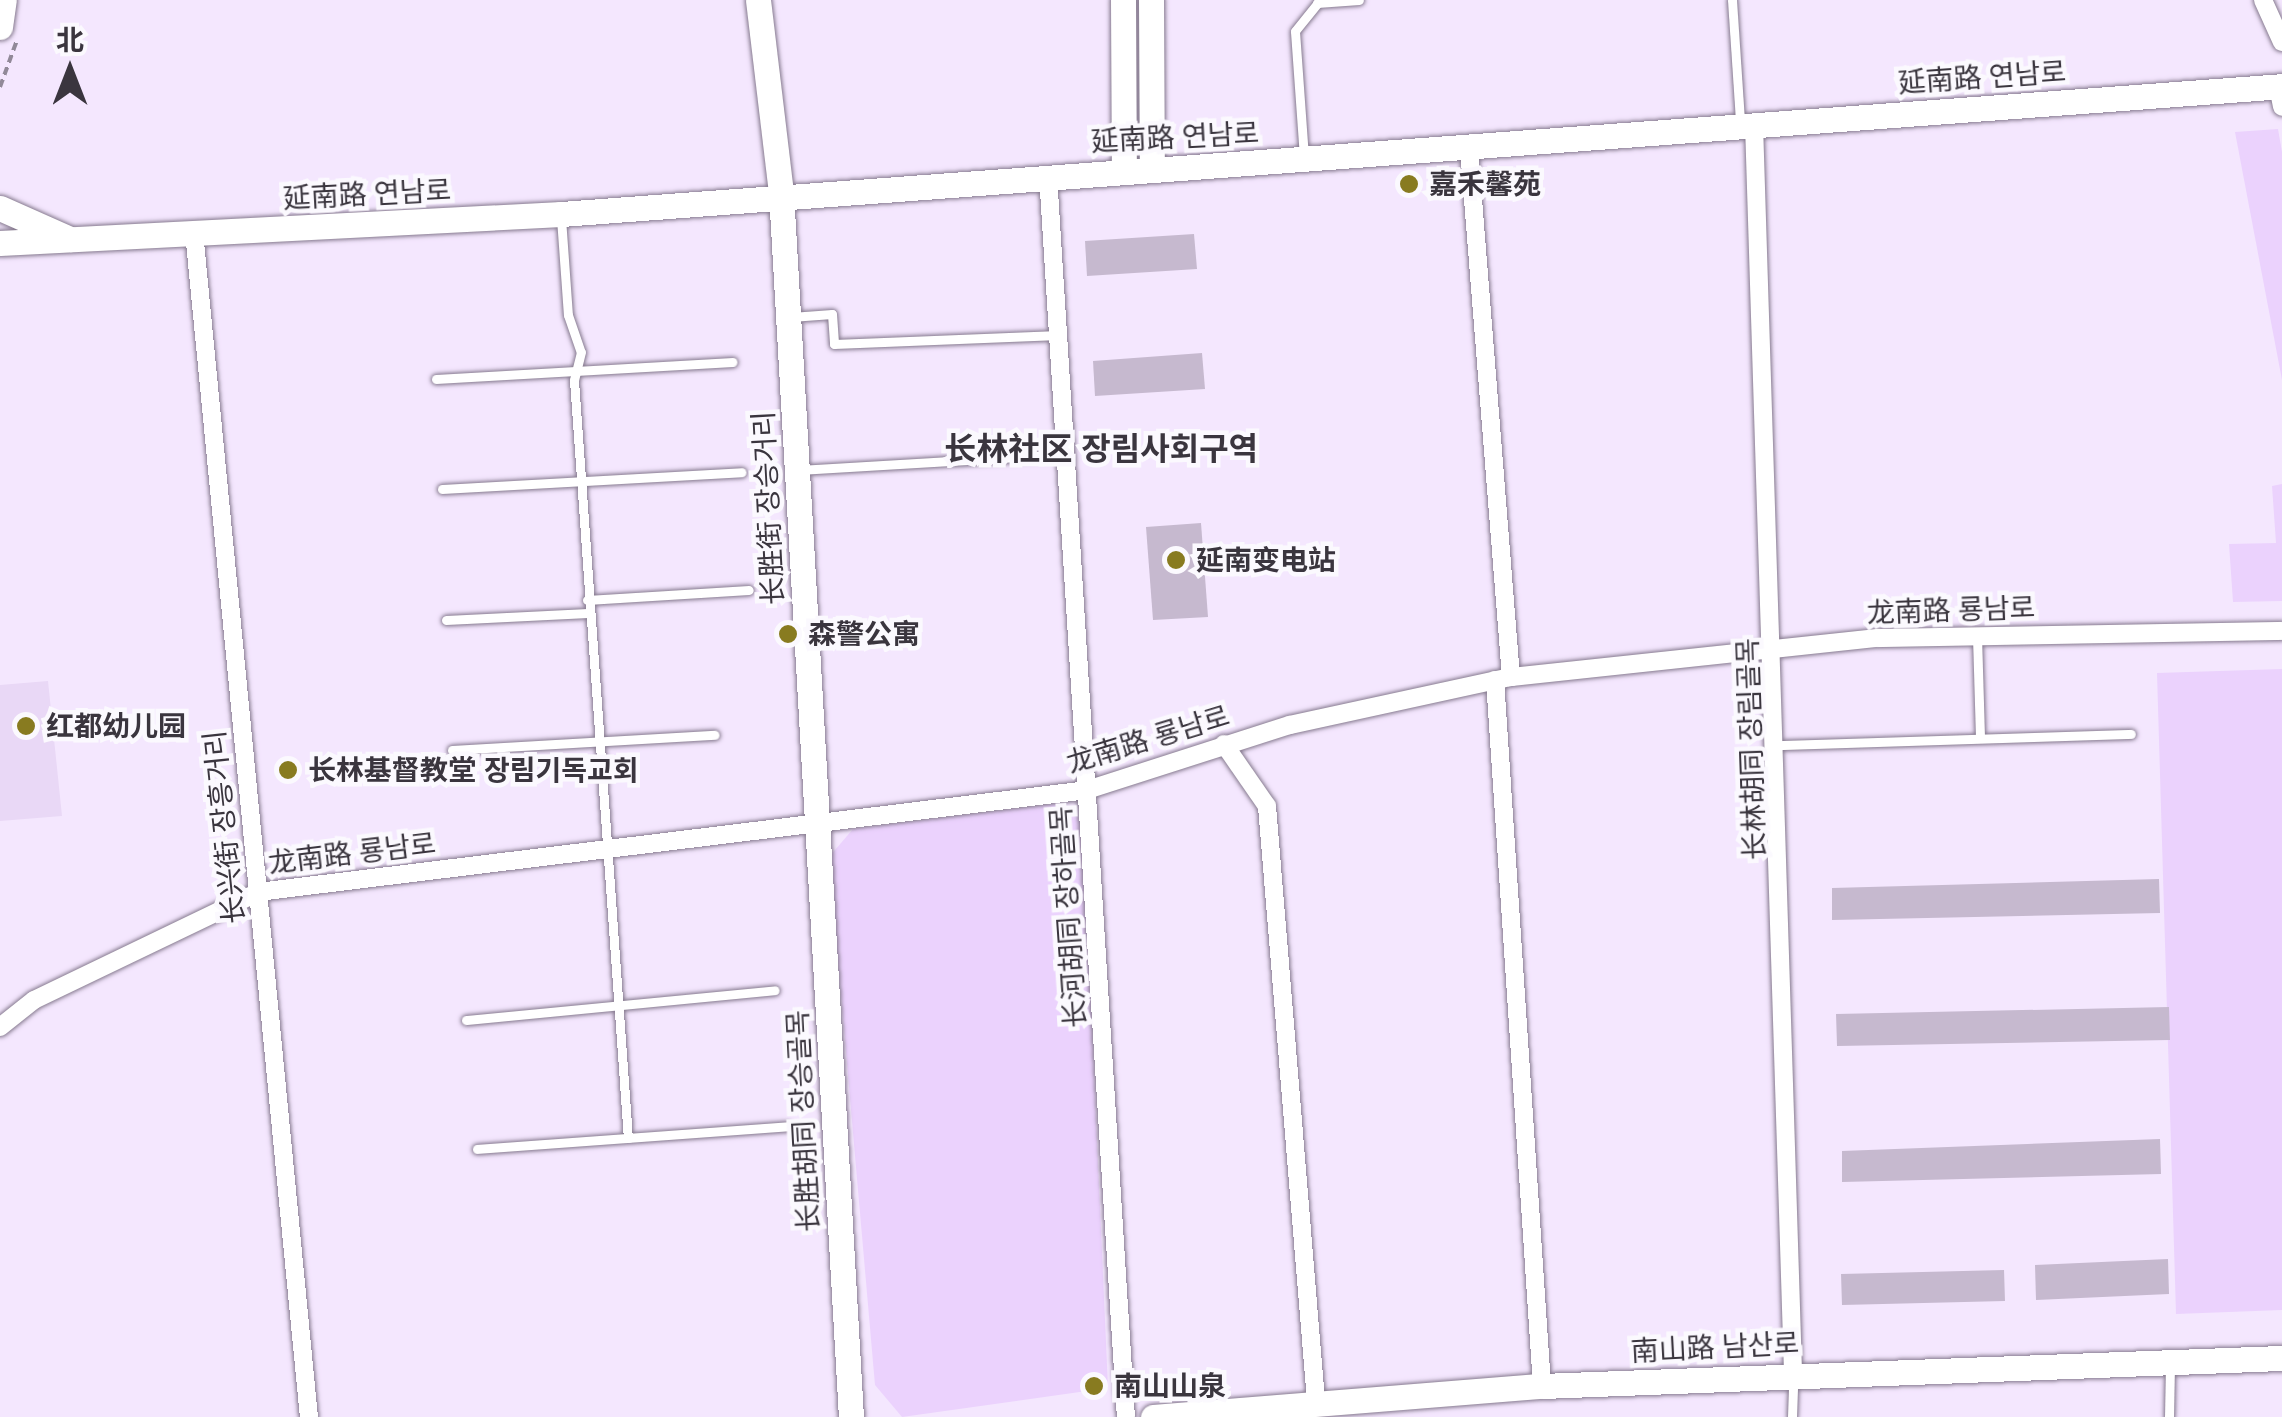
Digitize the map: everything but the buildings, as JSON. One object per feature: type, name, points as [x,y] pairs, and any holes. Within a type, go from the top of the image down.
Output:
[{"type":"main road","points":[[0,27],[4,0]]},
{"type":"main road","name":"长胜街 장승거리","points":[[758,0],[781,192],[815,821]]},
{"type":"main road","points":[[1123,0],[1124,171]]},
{"type":"main road","points":[[1151,0],[1152,170]]},
{"type":"main road","name":"延南路 연남로","points":[[0,243],[561,214],[781,192],[1469,149],[1747,124],[2281,93]]},
{"type":"main road","points":[[0,208],[70,239]]},
{"type":"main road","name":"长胜胡同 장승골목","points":[[815,821],[851,1417]]},
{"type":"main road","name":"南山路 남산로","points":[[1153,1417],[1317,1409],[1542,1386],[1793,1373],[2282,1358]]},
{"type":"street","points":[[2262,0],[2282,42]]},
{"type":"street","name":"长林胡同 장림골목","points":[[1747,124],[1780,745],[1793,1373]]},
{"type":"street","points":[[1469,149],[1542,1386]]},
{"type":"street","name":"长河胡同 장하골목","points":[[1048,175],[1069,454],[1126,1417]]},
{"type":"street","name":"长兴街 장흥거리","points":[[194,232],[309,1417]]},
{"type":"street","name":"龙南路 룡남로","points":[[0,1026],[34,1000],[258,892],[1087,790],[1224,744],[1503,678],[1775,650],[1978,636],[2282,631]]},
{"type":"street","points":[[1224,744],[1267,806],[1317,1409]]},
{"type":"lane","points":[[1304,160],[1296,31],[1318,1],[1359,0]]},
{"type":"lane","points":[[1732,0],[1747,124]]},
{"type":"lane","points":[[561,214],[568,315],[581,352],[574,371],[587,600],[596,742],[612,851],[616,1005],[628,1138]]},
{"type":"lane","points":[[788,317],[832,314],[834,344],[1059,335]]},
{"type":"lane","points":[[436,380],[732,362]]},
{"type":"lane","points":[[796,470],[1069,454]]},
{"type":"lane","points":[[442,489],[742,472]]},
{"type":"lane","points":[[587,600],[749,590]]},
{"type":"lane","points":[[446,620],[588,614]]},
{"type":"lane","points":[[1978,636],[1980,738]]},
{"type":"lane","points":[[1780,745],[2131,734]]},
{"type":"lane","points":[[452,750],[715,736]]},
{"type":"lane","points":[[466,1020],[775,990]]},
{"type":"lane","points":[[477,1149],[787,1126]]},
{"type":"lane","points":[[2169,1417],[2170,1363]]},
{"type":"lane","points":[[1792,1417],[1793,1373]]},
{"type":"shaded area","points":[[2278,129],[2282,152],[2282,380],[2235,132]]},
{"type":"shaded area","points":[[2282,484],[2282,601],[2233,602],[2229,544],[2276,543],[2272,486]]},
{"type":"shaded area","points":[[2282,669],[2282,1310],[2176,1314],[2157,673]]},
{"type":"shaded area","name":"红都幼儿园","points":[[48,681],[62,816],[0,821],[0,685]]},
{"type":"shaded area","points":[[1063,803],[1083,822],[1108,1388],[902,1417],[875,1385],[829,857],[853,829]]},
{"type":"place","name":"嘉禾馨苑","points":[[1409,184]]},
{"type":"place","name":"延南变电站","points":[[1176,560]]},
{"type":"place","name":"森警公寓","points":[[788,634]]},
{"type":"place","name":"红都幼儿园","points":[[26,726]]},
{"type":"place","name":"长林基督教堂 장림기독교회","points":[[288,770]]},
{"type":"place","name":"南山山泉","points":[[1094,1386]]},
{"type":"district","name":"长林社区 장림사회구역","points":[[1101,449]]}]
